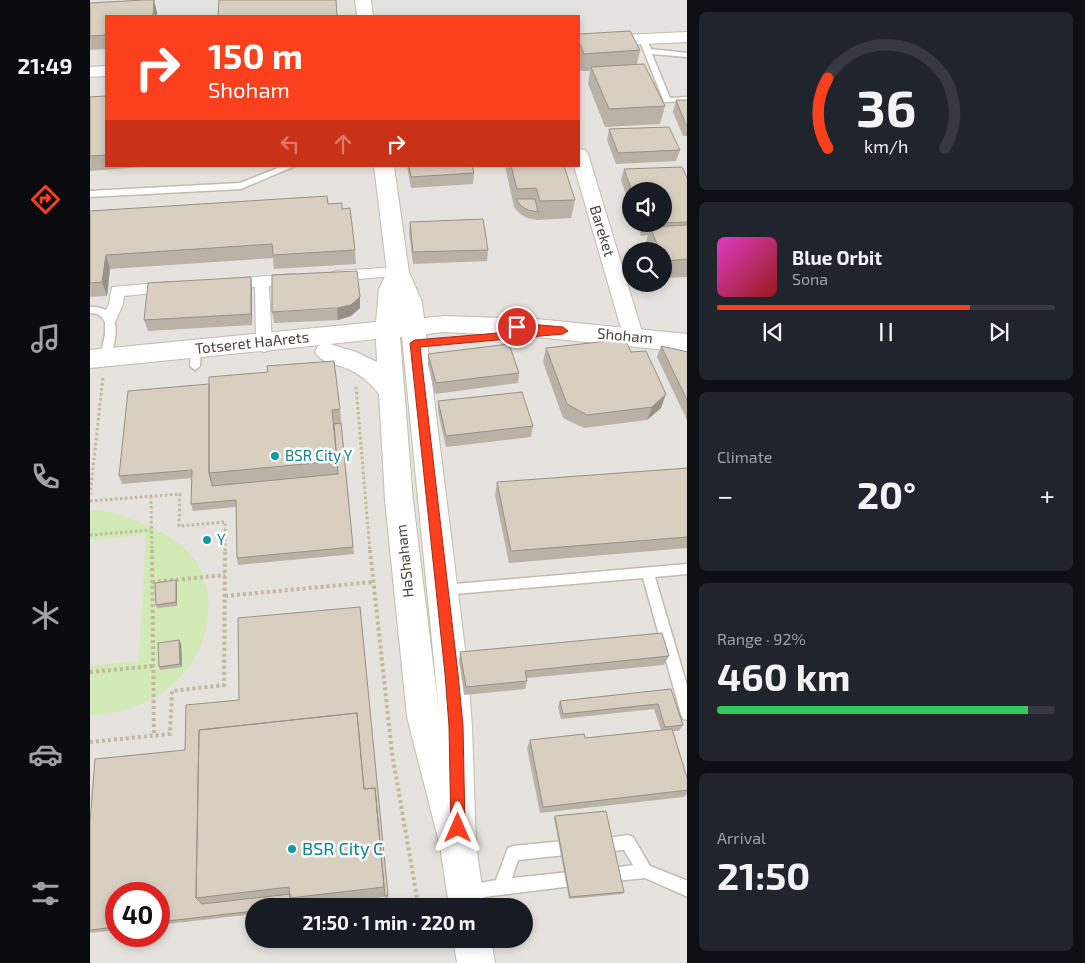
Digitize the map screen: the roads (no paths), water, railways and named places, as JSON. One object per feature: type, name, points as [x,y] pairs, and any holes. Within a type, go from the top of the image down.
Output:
[{"type":"street","points":[[363,0],[365,15]]},
{"type":"street","points":[[580,42],[645,45],[687,37]]},
{"type":"street","points":[[90,72],[105,71]]},
{"type":"street","name":"Bareket","points":[[580,157],[633,335]]},
{"type":"street","name":"HaShaham","points":[[384,167],[392,201],[398,272],[410,302],[414,335],[417,674],[423,717],[458,846],[466,898]]},
{"type":"street","points":[[214,285],[398,272]]},
{"type":"street","name":"HaShaham","points":[[398,272],[390,289],[388,308],[391,392],[416,499],[443,590],[456,726],[458,846]]},
{"type":"street","points":[[262,282],[264,344]]},
{"type":"street","points":[[110,318],[116,304],[117,291],[185,286]]},
{"type":"street","name":"Shoham","points":[[388,338],[414,335],[563,331],[633,335],[687,342]]},
{"type":"street","name":"Totseret HaArets","points":[[195,357],[264,344],[388,338]]},
{"type":"street","name":"Totseret HaArets","points":[[97,368],[195,357],[327,352],[388,338]]},
{"type":"street","points":[[327,352],[368,366],[381,377],[391,392]]},
{"type":"street","points":[[474,948],[476,963]]},
{"type":"lane","points":[[645,45],[687,55]]},
{"type":"lane","points":[[645,45],[668,100],[687,99]]},
{"type":"lane","points":[[90,194],[241,186],[288,167]]},
{"type":"lane","points":[[90,310],[104,313],[110,318],[111,324],[97,368]]},
{"type":"lane","points":[[443,590],[687,569]]},
{"type":"lane","points":[[648,573],[687,710]]},
{"type":"lane","points":[[502,886],[514,853],[523,852],[628,842],[645,871]]},
{"type":"lane","points":[[469,898],[502,886],[645,871],[687,889]]},
{"type":"place","name":"BSR City Y","points":[[275,456]]},
{"type":"place","name":"Y","points":[[207,540]]},
{"type":"place","name":"BSR City C","points":[[292,849]]}]
